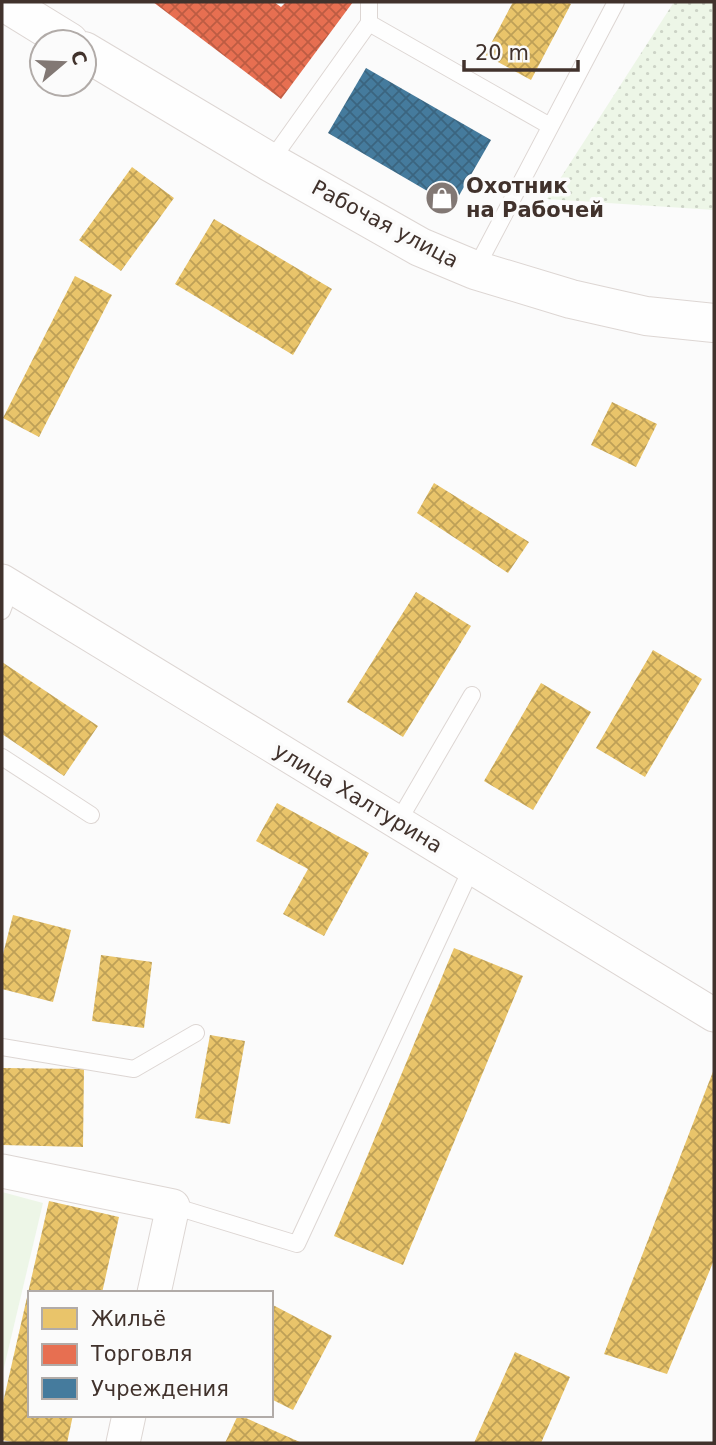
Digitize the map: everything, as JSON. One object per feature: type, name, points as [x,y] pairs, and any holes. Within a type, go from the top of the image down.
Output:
[{"type":"main road","points":[[4,2],[46,28]]},
{"type":"main road","name":"Рабочая улица","points":[[98,59],[270,162],[421,247],[475,270],[571,299],[646,316],[714,323]]},
{"type":"street","name":"улица Халтурина","points":[[5,593],[398,822],[714,1015]]},
{"type":"street","points":[[2,1171],[173,1206],[154,1291]]},
{"type":"street","points":[[123,1443],[129,1417]]},
{"type":"lane","points":[[270,162],[369,23],[369,2]]},
{"type":"lane","points":[[475,270],[616,2]]},
{"type":"lane","points":[[369,23],[550,126]]},
{"type":"lane","points":[[398,822],[472,695]]},
{"type":"lane","points":[[2,757],[91,816]]},
{"type":"lane","points":[[173,1206],[298,1244],[472,867]]},
{"type":"lane","points":[[2,1047],[134,1069],[196,1033]]},
{"type":"green space","points":[[674,2],[714,2],[714,210],[547,199]]},
{"type":"green space","points":[[2,1192],[43,1203],[2,1376]]},
{"type":"building: Жильё","points":[[513,2],[571,4],[531,80],[485,55]]},
{"type":"building: Жильё","points":[[132,167],[174,198],[121,271],[79,240]]},
{"type":"building: Жильё","points":[[214,219],[332,289],[293,355],[175,284]]},
{"type":"building: Жильё","points":[[75,276],[112,295],[39,437],[3,418]]},
{"type":"building: Жильё","points":[[612,402],[657,424],[636,467],[591,445]]},
{"type":"building: Жильё","points":[[434,483],[529,542],[508,573],[417,513]]},
{"type":"building: Жильё","points":[[416,592],[471,626],[403,737],[347,702]]},
{"type":"building: Жильё","points":[[653,650],[702,679],[645,777],[596,748]]},
{"type":"building: Жильё","points":[[2,662],[98,726],[64,776],[2,734]]},
{"type":"building: Жильё","points":[[541,683],[591,712],[533,810],[484,781]]},
{"type":"building: Жильё","points":[[277,803],[369,853],[324,936],[283,914],[308,869],[256,841]]},
{"type":"building: Жильё","points":[[13,915],[71,930],[53,1002],[2,989],[2,958]]},
{"type":"building: Жильё","points":[[454,948],[523,976],[403,1265],[334,1236]]},
{"type":"building: Жильё","points":[[101,955],[152,962],[144,1028],[92,1021]]},
{"type":"building: Жильё","points":[[210,1035],[245,1041],[230,1124],[195,1118]]},
{"type":"building: Жильё","points":[[3,1068],[84,1069],[83,1147],[2,1145]]},
{"type":"building: Жильё","points":[[714,1069],[714,1260],[667,1374],[604,1354]]},
{"type":"building: Жильё","points":[[49,1201],[119,1217],[102,1291],[28,1291]]},
{"type":"building: Жильё","points":[[28,1293],[28,1417],[73,1417],[67,1443],[17,1443],[2,1440],[2,1407]]},
{"type":"building: Жильё","points":[[273,1305],[332,1336],[293,1410],[273,1400]]},
{"type":"building: Жильё","points":[[515,1352],[570,1377],[541,1443],[474,1443]]},
{"type":"building: Жильё","points":[[237,1417],[244,1417],[302,1443],[225,1443]]},
{"type":"building: Торговля","points":[[153,2],[274,2],[281,7],[286,2],[353,2],[281,99]]},
{"type":"building: Учреждения","points":[[366,68],[491,140],[453,206],[328,133]]},
{"type":"place","name":"Охотник на Рабочей","points":[[442,198]]}]
